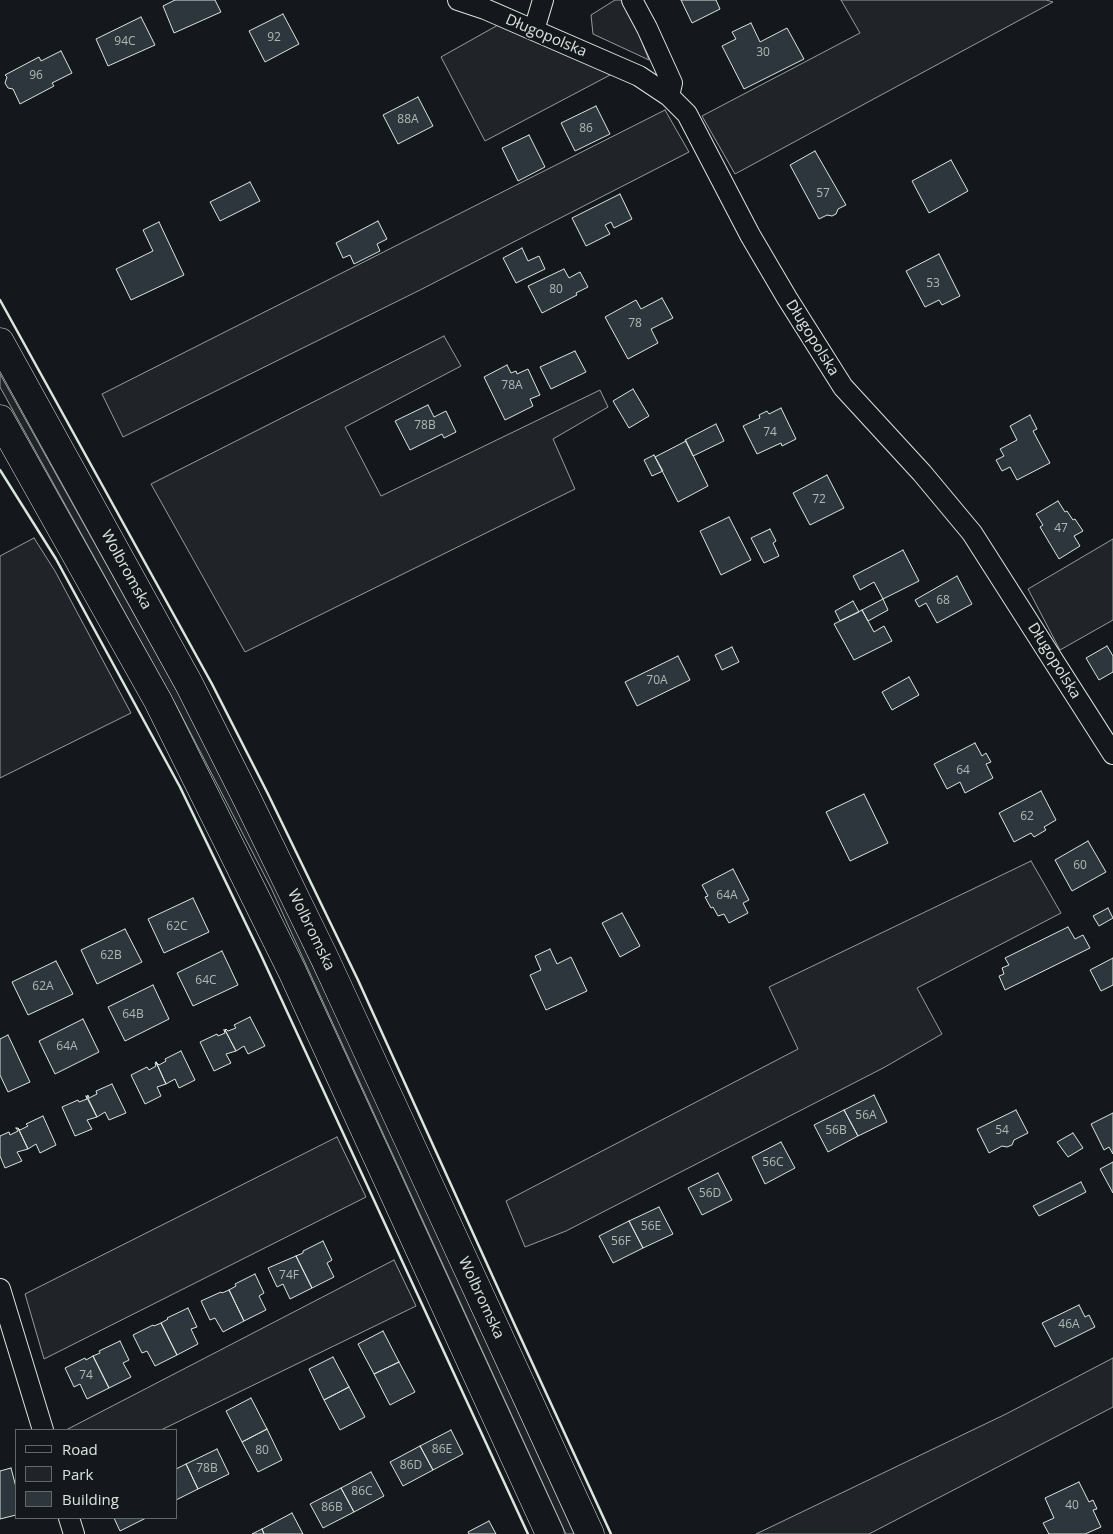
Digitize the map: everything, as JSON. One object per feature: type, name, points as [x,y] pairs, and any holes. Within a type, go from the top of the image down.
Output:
[{"type":"main road","name":"Wolbromska","points":[[0,342],[189,684],[246,796],[329,968],[590,1534]]},
{"type":"main road","points":[[0,419],[158,701],[280,945],[550,1534]]},
{"type":"street","name":"Długopolska","points":[[458,0],[485,9],[639,76],[669,96],[687,114],[750,235],[843,387],[922,473],[972,533],[1113,754]]},
{"type":"street","points":[[534,30],[544,0]]},
{"type":"street","points":[[632,0],[672,82],[669,96]]},
{"type":"street","points":[[0,1289],[43,1429]]},
{"type":"street","points":[[69,1519],[74,1534]]},
{"type":"green space","points":[[615,0],[625,0],[649,60],[593,34],[591,15]]},
{"type":"green space","points":[[841,0],[1046,0],[1053,2],[735,174],[702,116],[860,33]]},
{"type":"green space","points":[[498,25],[612,74],[485,141],[441,57]]},
{"type":"green space","points":[[665,110],[689,152],[420,290],[123,437],[102,394]]},
{"type":"green space","points":[[444,336],[461,366],[345,427],[381,496],[600,390],[608,407],[553,439],[575,489],[245,652],[151,484]]},
{"type":"green space","points":[[0,374],[182,700],[257,849],[345,1034],[574,1534],[566,1534],[271,888],[175,703],[0,387]]},
{"type":"green space","points":[[34,538],[55,571],[131,713],[0,778],[0,556]]},
{"type":"green space","points":[[1113,539],[1113,620],[1060,650],[1028,589]]},
{"type":"green space","points":[[1031,861],[1061,913],[917,988],[942,1034],[885,1067],[566,1231],[525,1247],[506,1201],[798,1049],[769,987]]},
{"type":"green space","points":[[337,1137],[366,1197],[44,1359],[25,1294]]},
{"type":"green space","points":[[394,1260],[416,1306],[163,1429],[68,1429]]},
{"type":"green space","points":[[1113,1358],[1113,1407],[869,1534],[756,1534],[1006,1414]]},
{"type":"building","points":[[175,0],[215,0],[221,12],[174,33],[163,6]]},
{"type":"building","points":[[681,0],[716,0],[720,9],[692,23]]},
{"type":"building","points":[[283,14],[299,44],[265,62],[249,31]]},
{"type":"building","points":[[141,17],[155,45],[108,66],[96,39]]},
{"type":"building","points":[[751,23],[760,42],[787,28],[804,59],[744,89],[722,46],[736,39],[732,32]]},
{"type":"building","points":[[61,51],[72,73],[52,83],[54,86],[20,104],[13,89],[8,88],[5,83],[7,77],[5,75],[39,57],[41,61]]},
{"type":"building","points":[[418,97],[433,126],[398,144],[383,115]]},
{"type":"building","points":[[596,106],[610,134],[575,151],[561,123]]},
{"type":"building","points":[[529,135],[545,167],[518,181],[502,148]]},
{"type":"building","points":[[815,151],[846,205],[838,209],[836,214],[832,216],[827,215],[819,219],[790,165]]},
{"type":"building","points":[[951,160],[968,191],[929,213],[912,181]]},
{"type":"building","points":[[250,182],[260,201],[220,221],[210,202]]},
{"type":"building","points":[[620,194],[632,219],[614,228],[611,222],[605,225],[610,234],[586,246],[572,218]]},
{"type":"building","points":[[378,221],[387,239],[377,244],[380,251],[354,264],[350,255],[343,258],[336,243]]},
{"type":"building","points":[[159,222],[184,275],[131,300],[116,269],[153,251],[143,230]]},
{"type":"building","points":[[522,248],[528,261],[539,256],[545,269],[516,283],[503,258]]},
{"type":"building","points":[[939,254],[960,296],[942,305],[939,300],[925,307],[906,271]]},
{"type":"building","points":[[564,269],[569,278],[580,272],[588,287],[576,293],[577,295],[542,313],[528,286]]},
{"type":"building","points":[[662,298],[673,318],[651,329],[658,343],[628,359],[605,317],[636,300],[641,309]]},
{"type":"building","points":[[575,351],[586,372],[551,389],[540,367]]},
{"type":"building","points":[[507,365],[511,373],[516,371],[517,374],[528,369],[540,395],[530,399],[533,406],[505,420],[484,377]]},
{"type":"building","points":[[633,389],[649,416],[629,428],[613,401]]},
{"type":"building","points":[[428,405],[434,417],[446,411],[456,432],[444,438],[442,434],[410,450],[395,421]]},
{"type":"building","points":[[781,408],[796,439],[782,446],[781,443],[757,454],[743,426],[760,418],[759,415],[767,411],[769,414]]},
{"type":"building","points":[[1030,415],[1037,429],[1033,431],[1050,463],[1017,480],[1010,467],[1002,471],[996,460],[1004,456],[1000,449],[1017,440],[1010,426]]},
{"type":"building","points":[[716,424],[724,441],[693,456],[685,440]]},
{"type":"building","points":[[686,441],[708,486],[678,502],[655,457]]},
{"type":"building","points":[[654,455],[663,471],[652,476],[644,460]]},
{"type":"building","points":[[827,475],[844,508],[810,525],[793,493]]},
{"type":"building","points":[[1058,501],[1065,512],[1067,511],[1073,520],[1075,519],[1083,531],[1074,536],[1080,546],[1059,559],[1040,527],[1043,525],[1036,514]]},
{"type":"building","points":[[729,517],[751,560],[721,575],[700,531]]},
{"type":"building","points":[[770,529],[776,541],[773,543],[779,556],[764,563],[751,538]]},
{"type":"building","points":[[903,550],[919,581],[883,599],[874,582],[860,590],[853,576]]},
{"type":"building","points":[[957,576],[972,604],[937,623],[926,603],[919,607],[915,600]]},
{"type":"building","points":[[883,599],[888,610],[868,621],[862,610]]},
{"type":"building","points":[[853,601],[859,612],[840,621],[835,611]]},
{"type":"building","points":[[862,610],[874,632],[884,626],[892,641],[854,660],[834,624]]},
{"type":"building","points":[[1107,646],[1113,656],[1113,672],[1099,680],[1086,658]]},
{"type":"building","points":[[732,647],[739,662],[722,670],[715,655]]},
{"type":"building","points":[[678,656],[690,680],[637,706],[625,682]]},
{"type":"building","points":[[909,677],[919,695],[892,710],[882,692]]},
{"type":"building","points":[[975,743],[982,756],[986,753],[991,762],[986,764],[993,778],[965,793],[960,782],[947,789],[934,764]]},
{"type":"building","points":[[1041,791],[1056,820],[1044,827],[1046,830],[1034,837],[1031,833],[1014,842],[999,813]]},
{"type":"building","points":[[864,794],[888,843],[850,861],[826,812]]},
{"type":"building","points":[[1088,841],[1106,872],[1072,891],[1055,860]]},
{"type":"building","points":[[733,869],[749,900],[743,903],[748,913],[729,923],[724,914],[718,916],[713,907],[711,908],[705,897],[708,896],[702,885]]},
{"type":"building","points":[[193,898],[209,932],[164,953],[148,919]]},
{"type":"building","points":[[1108,908],[1113,918],[1099,926],[1093,916]]},
{"type":"building","points":[[622,913],[640,946],[620,957],[602,923]]},
{"type":"building","points":[[1068,927],[1075,939],[1083,935],[1090,948],[1005,990],[999,976],[1004,974],[1002,968],[1009,965],[1005,958]]},
{"type":"building","points":[[125,929],[142,962],[97,984],[81,950]]},
{"type":"building","points":[[550,949],[557,964],[571,957],[587,991],[546,1010],[530,975],[541,970],[535,956]]},
{"type":"building","points":[[222,951],[238,985],[193,1006],[177,973]]},
{"type":"building","points":[[1113,958],[1113,985],[1101,991],[1090,970]]},
{"type":"building","points":[[56,961],[73,994],[28,1015],[12,982]]},
{"type":"building","points":[[153,985],[169,1019],[125,1041],[108,1007]]},
{"type":"building","points":[[250,1017],[265,1046],[248,1054],[244,1046],[236,1051],[225,1030],[228,1031],[236,1028],[234,1025]]},
{"type":"building","points":[[83,1019],[99,1052],[55,1074],[39,1041]]},
{"type":"building","points":[[224,1030],[236,1051],[226,1054],[231,1063],[214,1071],[200,1042],[217,1034],[218,1036],[225,1033]]},
{"type":"building","points":[[8,1035],[30,1082],[8,1092],[0,1075],[0,1039]]},
{"type":"building","points":[[181,1051],[195,1080],[179,1088],[175,1079],[166,1084],[156,1062],[159,1065],[166,1061],[165,1059]]},
{"type":"building","points":[[156,1062],[166,1084],[157,1087],[161,1096],[145,1104],[131,1075],[147,1067],[149,1070],[156,1066]]},
{"type":"building","points":[[112,1084],[126,1113],[109,1120],[105,1112],[97,1117],[87,1096],[89,1098],[97,1094],[96,1091]]},
{"type":"building","points":[[874,1095],[887,1122],[858,1136],[844,1110]]},
{"type":"building","points":[[86,1096],[97,1117],[87,1120],[92,1129],[75,1136],[62,1107],[78,1100],[79,1102],[87,1099]]},
{"type":"building","points":[[844,1110],[858,1136],[828,1152],[814,1125]]},
{"type":"building","points":[[1016,1110],[1028,1133],[1014,1140],[1012,1145],[1002,1146],[989,1153],[977,1129]]},
{"type":"building","points":[[1113,1113],[1113,1154],[1109,1147],[1104,1150],[1091,1124]]},
{"type":"building","points":[[43,1116],[56,1145],[40,1153],[36,1144],[28,1149],[18,1128],[20,1130],[28,1126],[26,1124]]},
{"type":"building","points":[[16,1128],[18,1128],[28,1149],[17,1152],[22,1161],[5,1168],[0,1156],[0,1136],[9,1132],[10,1135],[18,1131]]},
{"type":"building","points":[[1073,1133],[1083,1148],[1068,1157],[1057,1142]]},
{"type":"building","points":[[781,1142],[795,1168],[765,1184],[752,1157]]},
{"type":"building","points":[[1113,1162],[1113,1193],[1100,1169]]},
{"type":"building","points":[[718,1173],[732,1200],[702,1215],[688,1188]]},
{"type":"building","points":[[1081,1182],[1086,1192],[1039,1216],[1033,1206]]},
{"type":"building","points":[[659,1207],[673,1234],[643,1248],[629,1221]]},
{"type":"building","points":[[629,1221],[643,1248],[613,1263],[599,1236]]},
{"type":"building","points":[[323,1241],[332,1260],[327,1263],[334,1277],[312,1288],[296,1256]]},
{"type":"building","points":[[296,1256],[312,1288],[290,1299],[283,1284],[277,1287],[268,1268]]},
{"type":"building","points":[[255,1274],[264,1293],[259,1296],[266,1310],[244,1321],[229,1290],[236,1286],[235,1284]]},
{"type":"building","points":[[229,1290],[244,1321],[223,1332],[215,1318],[210,1320],[201,1301]]},
{"type":"building","points":[[1079,1305],[1085,1317],[1089,1315],[1095,1327],[1055,1347],[1042,1323]]},
{"type":"building","points":[[188,1308],[197,1327],[191,1329],[198,1344],[177,1355],[161,1323]]},
{"type":"building","points":[[161,1323],[177,1355],[155,1366],[147,1351],[142,1353],[133,1335]]},
{"type":"building","points":[[383,1331],[399,1362],[374,1374],[358,1344]]},
{"type":"building","points":[[120,1341],[129,1360],[123,1363],[131,1377],[109,1388],[93,1356]]},
{"type":"building","points":[[93,1356],[109,1388],[87,1399],[80,1384],[74,1387],[65,1368]]},
{"type":"building","points":[[333,1357],[349,1387],[324,1400],[309,1369]]},
{"type":"building","points":[[399,1362],[415,1392],[390,1405],[374,1374]]},
{"type":"building","points":[[349,1387],[365,1417],[340,1430],[324,1400]]},
{"type":"building","points":[[251,1398],[267,1429],[242,1442],[226,1411]]},
{"type":"building","points":[[267,1429],[282,1460],[258,1472],[242,1442]]},
{"type":"building","points":[[451,1430],[463,1454],[433,1470],[420,1446]]},
{"type":"building","points":[[420,1446],[433,1470],[403,1486],[390,1462]]},
{"type":"building","points":[[217,1449],[229,1474],[198,1489],[186,1464]]},
{"type":"building","points":[[186,1464],[198,1489],[178,1499],[178,1468]]},
{"type":"building","points":[[11,1468],[15,1483],[15,1515],[0,1519],[0,1471]]},
{"type":"building","points":[[371,1472],[384,1496],[354,1512],[341,1488]]},
{"type":"building","points":[[1079,1482],[1089,1502],[1093,1500],[1097,1509],[1093,1510],[1101,1527],[1085,1534],[1049,1534],[1043,1523],[1054,1518],[1045,1498]]},
{"type":"building","points":[[341,1488],[354,1512],[323,1528],[310,1504]]},
{"type":"building","points":[[292,1513],[303,1534],[264,1534],[262,1529]]},
{"type":"building","points":[[114,1519],[144,1519],[120,1531]]},
{"type":"building","points":[[489,1521],[496,1534],[469,1534],[468,1532]]},
{"type":"building","points":[[262,1529],[264,1534],[252,1534]]},
{"type":"wall","points":[[0,300],[212,684],[268,794],[358,980],[611,1534]]},
{"type":"wall","points":[[0,470],[56,559],[180,787],[260,953],[528,1534]]}]
